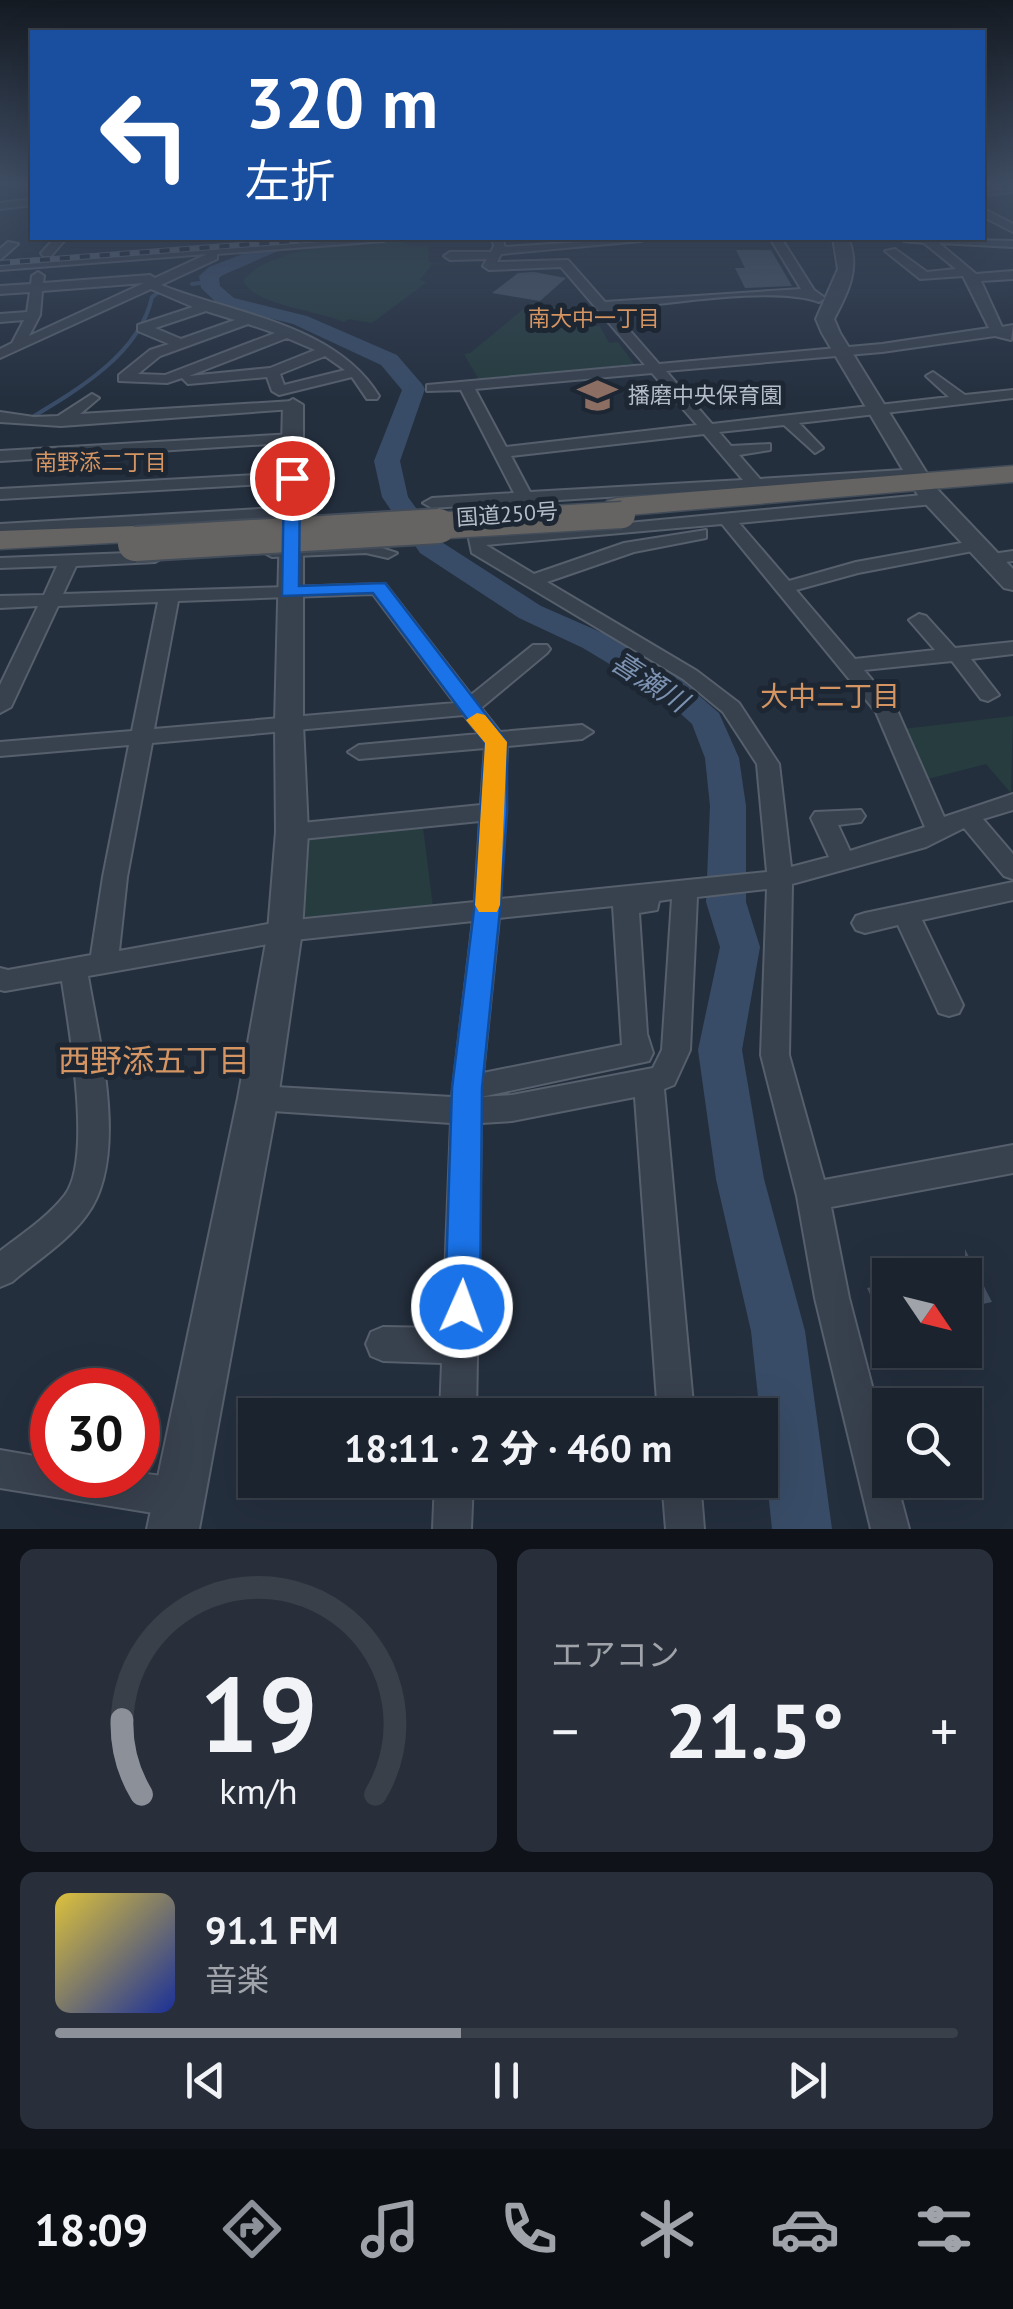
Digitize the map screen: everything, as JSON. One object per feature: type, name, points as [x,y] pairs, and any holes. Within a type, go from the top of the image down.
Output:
[{"type":"highway","name":"国道250号","points":[[924,487],[1013,474]]},
{"type":"highway","name":"国道250号","points":[[0,550],[1013,484]]},
{"type":"highway","name":"国道250号","points":[[0,540],[136,540]]},
{"type":"street","points":[[8,256],[81,256]]},
{"type":"street","points":[[0,266],[62,256]]},
{"type":"street","points":[[0,354],[213,256]]},
{"type":"street","points":[[493,256],[489,266],[498,268],[564,263]]},
{"type":"street","points":[[559,256],[756,484]]},
{"type":"street","points":[[787,256],[809,294]]},
{"type":"street","points":[[846,256],[845,280],[825,319],[924,487],[994,553],[1013,583]]},
{"type":"street","points":[[899,256],[924,276],[1013,275]]},
{"type":"street","points":[[946,256],[970,275],[997,331],[1013,342]]},
{"type":"street","points":[[26,342],[21,338],[33,315],[43,258]]},
{"type":"street","points":[[0,290],[157,281],[204,307],[288,333],[325,351],[366,382],[372,396]]},
{"type":"street","points":[[601,306],[746,294],[809,294],[835,300]]},
{"type":"street","points":[[180,343],[143,328],[204,307]]},
{"type":"street","points":[[0,318],[33,315]]},
{"type":"street","points":[[248,320],[155,353],[124,378],[272,372],[325,351]]},
{"type":"street","points":[[432,388],[738,355],[842,350],[1013,329]]},
{"type":"street","points":[[166,379],[288,333]]},
{"type":"street","points":[[963,336],[984,351]]},
{"type":"street","points":[[0,342],[26,342]]},
{"type":"street","points":[[721,377],[762,370],[738,355]]},
{"type":"street","points":[[272,372],[279,390],[354,372]]},
{"type":"street","points":[[933,376],[962,400]]},
{"type":"street","points":[[466,385],[525,498]]},
{"type":"street","points":[[502,452],[1012,395]]},
{"type":"street","points":[[61,420],[92,398]]},
{"type":"street","points":[[0,417],[34,422],[293,406],[294,439],[289,592],[292,832],[285,931],[258,1098],[175,1514],[0,1469]]},
{"type":"street","points":[[788,420],[815,448]]},
{"type":"street","points":[[34,422],[44,428],[64,526]]},
{"type":"street","points":[[0,456],[114,446],[294,439]]},
{"type":"street","points":[[728,451],[764,447]]},
{"type":"street","points":[[0,494],[292,478]]},
{"type":"street","points":[[432,503],[756,484],[924,487]]},
{"type":"street","points":[[530,582],[630,547],[730,523],[924,487]]},
{"type":"street","points":[[470,501],[478,548],[690,674],[731,708],[768,764],[780,879],[776,1055],[814,1196],[832,1298],[890,1529]]},
{"type":"street","points":[[0,529],[293,512]]},
{"type":"street","points":[[478,538],[491,541],[730,523]]},
{"type":"street","points":[[730,523],[886,710],[939,832]]},
{"type":"street","points":[[0,563],[366,548],[388,553]]},
{"type":"street","points":[[784,588],[856,568],[994,553]]},
{"type":"street","points":[[0,707],[9,671],[69,561]]},
{"type":"street","points":[[0,602],[378,588],[496,742],[495,812],[468,1100],[459,1398]]},
{"type":"street","points":[[104,961],[115,877],[169,596]]},
{"type":"street","points":[[919,620],[988,695]]},
{"type":"street","points":[[849,666],[1013,648]]},
{"type":"street","points":[[0,749],[468,708],[540,649]]},
{"type":"street","points":[[359,752],[582,732]]},
{"type":"street","points":[[2,986],[73,966],[285,931],[780,879],[939,832],[968,816],[1013,802]]},
{"type":"street","points":[[292,832],[495,812]]},
{"type":"street","points":[[843,862],[823,818],[854,816]]},
{"type":"street","points":[[968,816],[1013,870]]},
{"type":"street","points":[[258,1098],[468,1100],[512,1108],[644,1068],[664,1076],[673,1057],[684,891]]},
{"type":"street","points":[[674,1398],[644,1068],[632,1034],[626,906],[684,891]]},
{"type":"street","points":[[865,923],[1013,891]]},
{"type":"street","points":[[906,914],[949,1005]]},
{"type":"street","points":[[0,1271],[80,1202],[90,1168],[92,1089],[73,966]]},
{"type":"street","points":[[814,1196],[1013,1159]]},
{"type":"street","points":[[383,1344],[461,1346]]},
{"type":"street","points":[[452,1529],[453,1498]]},
{"type":"street","points":[[682,1498],[685,1529]]},
{"type":"green space","points":[[285,256],[428,256],[433,263],[420,280],[427,282],[372,323],[349,319],[344,322],[274,302],[250,289],[243,281]]},
{"type":"green space","points":[[531,303],[579,310],[590,326],[600,326],[609,343],[618,342],[634,364],[479,380],[464,354]]},
{"type":"green space","points":[[1013,716],[1011,793],[986,764],[924,780],[903,729]]},
{"type":"green space","points":[[423,827],[433,907],[311,921],[302,916],[302,843],[309,837]]},
{"type":"building","points":[[739,256],[775,256],[792,286],[745,288],[735,268],[745,268]]},
{"type":"building","points":[[518,273],[566,278],[540,301],[492,293]]},
{"type":"building","points":[[982,1282],[992,1302],[982,1304]]},
{"type":"waterway","name":"喜瀬川","points":[[253,256],[209,276],[211,288],[227,302],[300,320],[389,360],[414,389],[387,461],[395,497],[430,547],[530,612],[594,641],[670,687],[707,720],[722,758],[728,806],[726,902],[740,947],[720,1050],[740,1179],[778,1331],[802,1529]]},
{"type":"waterway","points":[[192,284],[209,282]]},
{"type":"waterway","points":[[29,419],[104,369],[134,336],[152,297],[160,291]]},
{"type":"railway","points":[[0,263],[89,256]]},
{"type":"slow traffic","points":[[477,720],[496,742],[488,905]]},
{"type":"place","name":"播磨中央保育園","points":[[598,395]]},
{"type":"district","name":"南大中一丁目","points":[[594,318]]},
{"type":"district","name":"南野添二丁目","points":[[101,462]]},
{"type":"district","name":"大中二丁目","points":[[830,695]]},
{"type":"district","name":"西野添五丁目","points":[[154,1060]]},
{"type":"route","points":[[292,478],[289,592],[378,588],[496,742],[487,910],[467,1088],[462,1307]]}]
